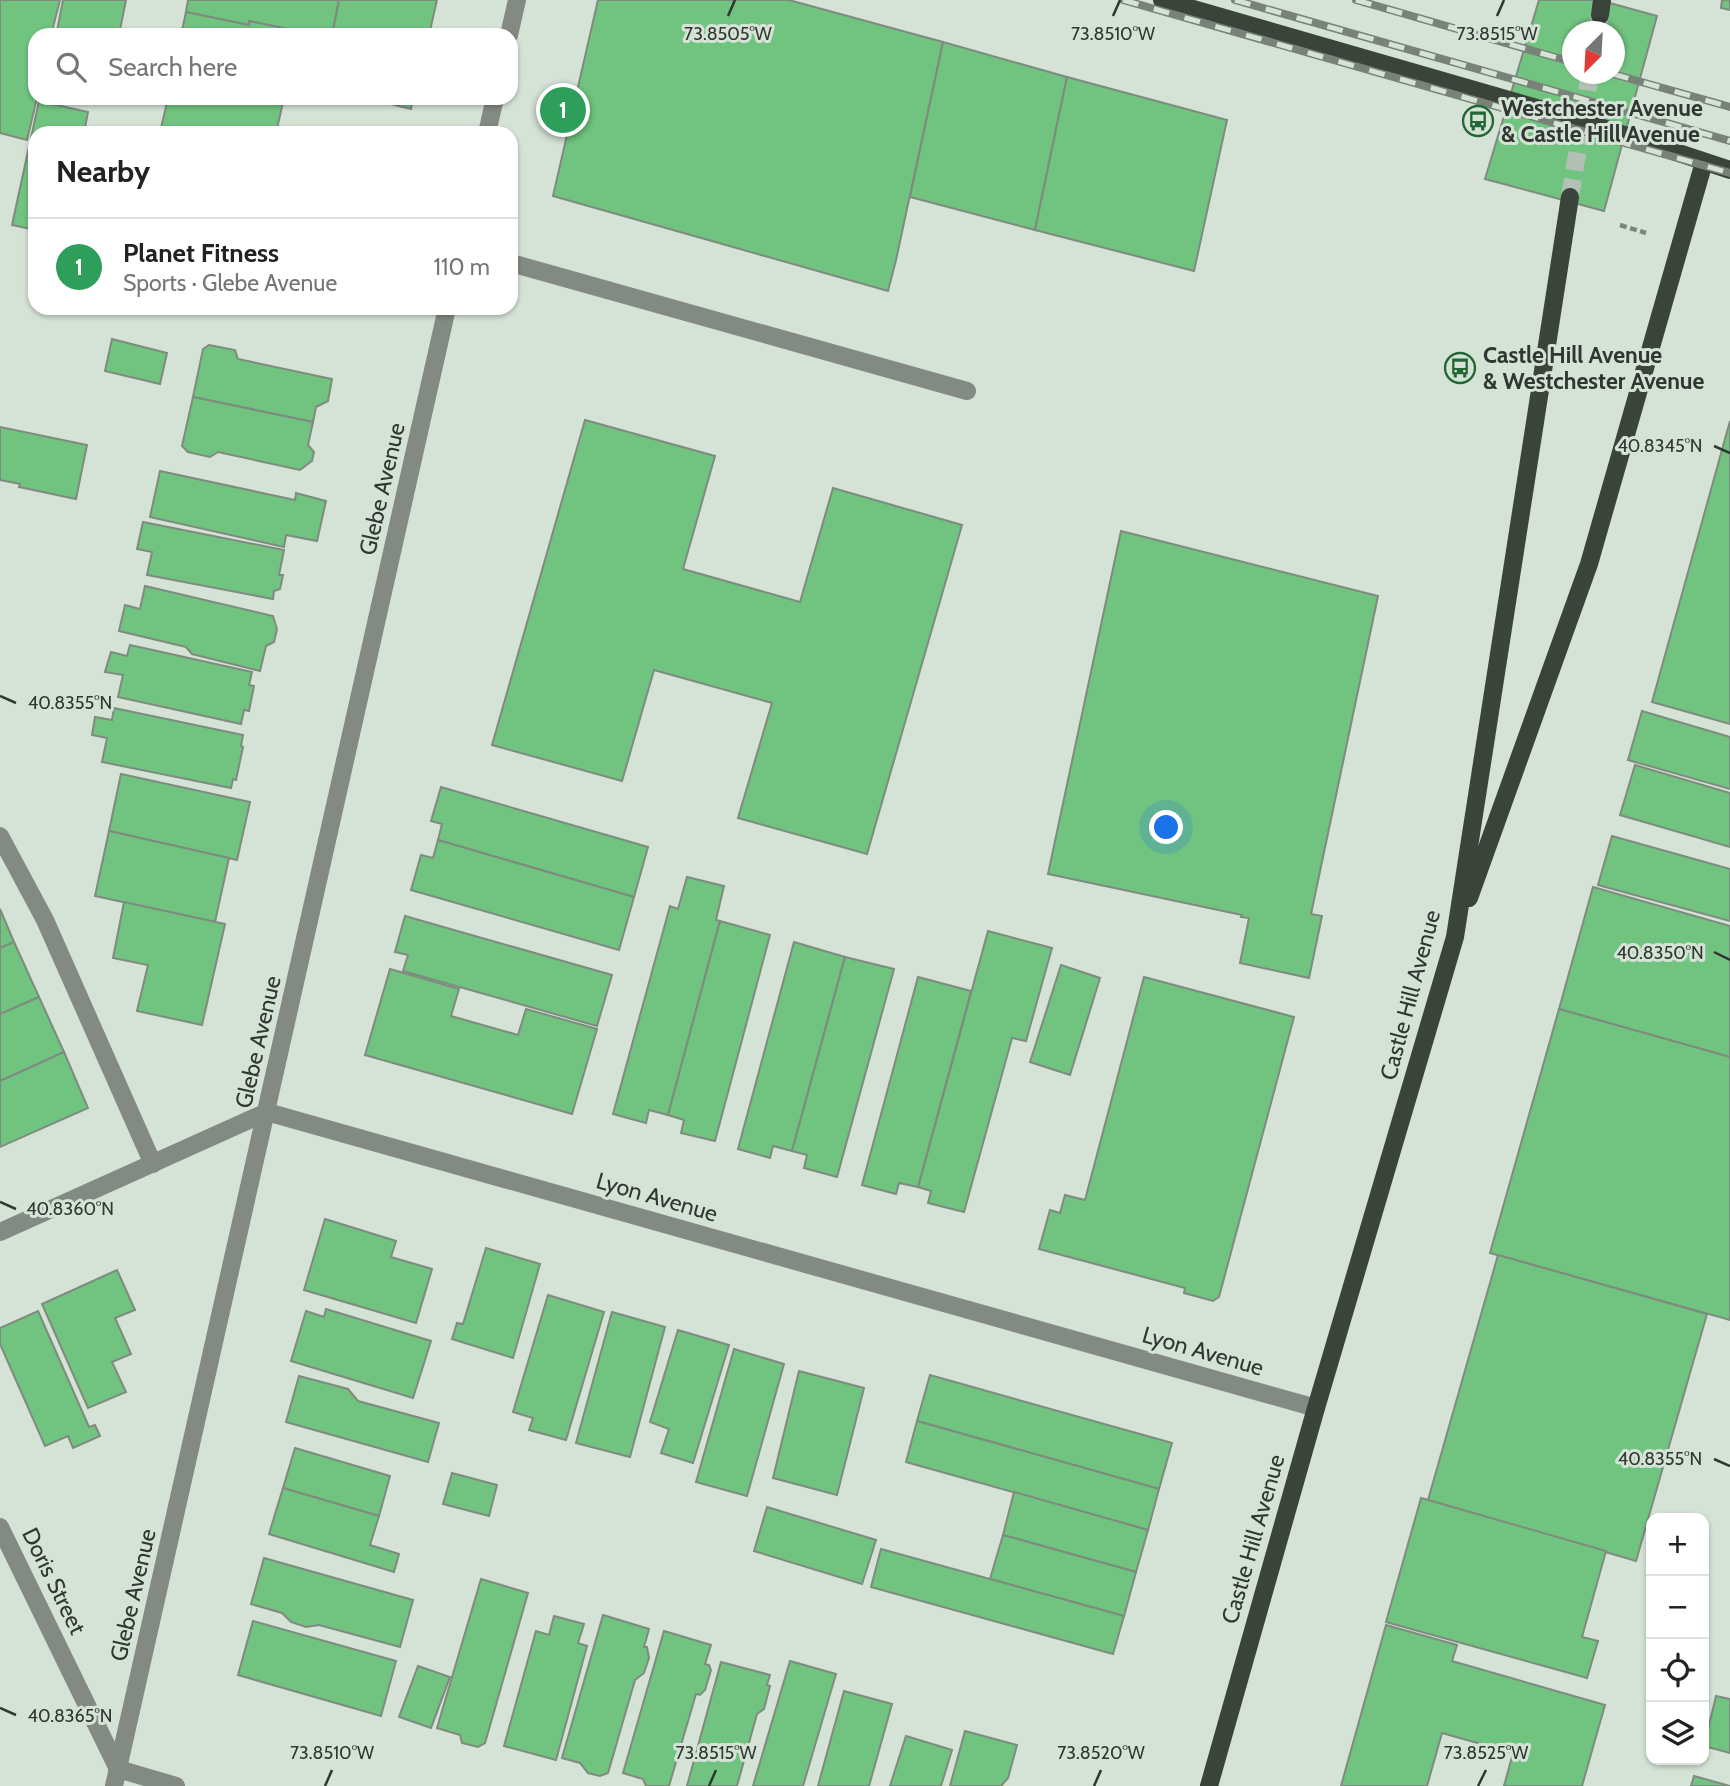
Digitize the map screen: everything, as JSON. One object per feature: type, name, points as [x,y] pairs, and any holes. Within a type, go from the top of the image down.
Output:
[{"type":"main road","points":[[1162,0],[1582,121],[1730,170]]},
{"type":"main road","points":[[1455,937],[1588,564],[1704,162]]},
{"type":"main road","name":"Castle Hill Avenue","points":[[1209,1786],[1316,1408],[1455,937],[1570,197]]},
{"type":"street","points":[[511,28],[517,0]]},
{"type":"street","points":[[489,126],[493,105]]},
{"type":"street","points":[[518,265],[967,391]]},
{"type":"street","name":"Glebe Avenue","points":[[116,1778],[445,315]]},
{"type":"street","points":[[0,836],[45,920],[153,1164]]},
{"type":"street","points":[[0,1232],[267,1112]]},
{"type":"street","name":"Lyon Avenue","points":[[267,1112],[1316,1408]]},
{"type":"street","name":"Doris Street","points":[[0,1527],[116,1778]]},
{"type":"street","points":[[116,1778],[176,1786]]},
{"type":"path","points":[[1620,225],[1650,234]]},
{"type":"building","points":[[0,0],[60,0],[53,28],[28,28],[28,105],[35,105],[30,126],[28,126],[27,140],[0,133]]},
{"type":"building","points":[[63,0],[126,0],[120,28],[58,28]]},
{"type":"building","points":[[188,0],[339,0],[333,28],[282,28],[249,21],[249,25],[186,12]]},
{"type":"building","points":[[339,0],[437,0],[431,28],[333,28]]},
{"type":"building","points":[[598,0],[789,0],[943,42],[888,291],[553,196]]},
{"type":"building","points":[[1539,0],[1599,0],[1657,16],[1604,211],[1485,179]]},
{"type":"building","points":[[1722,0],[1730,0],[1730,10],[1721,8]]},
{"type":"building","points":[[186,12],[249,25],[249,21],[283,28],[183,28]]},
{"type":"building","points":[[943,42],[1067,77],[1035,230],[910,197]]},
{"type":"building","points":[[1067,77],[1227,120],[1194,271],[1035,230]]},
{"type":"building","points":[[38,105],[57,105],[88,112],[85,126],[34,126]]},
{"type":"building","points":[[166,105],[282,105],[278,126],[161,126]]},
{"type":"building","points":[[395,105],[412,105],[411,109]]},
{"type":"building","points":[[28,152],[28,228],[12,225]]},
{"type":"building","points":[[112,339],[167,353],[160,384],[105,371]]},
{"type":"building","points":[[209,345],[235,350],[238,359],[332,379],[328,401],[316,407],[313,422],[193,397],[203,349]]},
{"type":"building","points":[[193,397],[313,422],[308,445],[314,452],[312,461],[300,470],[218,452],[210,457],[188,452],[182,446]]},
{"type":"building","points":[[585,420],[715,456],[683,569],[800,602],[833,488],[962,525],[867,854],[738,818],[772,703],[654,670],[622,781],[492,745]]},
{"type":"building","points":[[1730,421],[1730,724],[1652,702]]},
{"type":"building","points":[[0,427],[87,445],[76,499],[19,487],[20,484],[0,480]]},
{"type":"building","points":[[160,471],[295,500],[296,493],[326,501],[317,541],[286,535],[284,547],[150,517]]},
{"type":"building","points":[[143,522],[284,550],[279,575],[283,575],[280,589],[274,591],[273,599],[147,575],[152,552],[137,549]]},
{"type":"building","points":[[1121,531],[1378,596],[1311,914],[1322,916],[1309,978],[1240,963],[1249,918],[1241,917],[1242,915],[1048,874]]},
{"type":"building","points":[[145,586],[273,616],[277,629],[274,642],[266,646],[260,671],[192,654],[186,647],[119,631],[125,605],[140,609]]},
{"type":"building","points":[[130,645],[252,672],[249,685],[254,686],[249,711],[244,710],[241,724],[118,697],[123,675],[105,672],[111,652],[127,656]]},
{"type":"building","points":[[114,708],[243,735],[236,780],[233,779],[231,788],[102,762],[107,738],[92,735],[95,717],[112,720]]},
{"type":"building","points":[[1642,711],[1730,737],[1730,789],[1628,760]]},
{"type":"building","points":[[1635,765],[1730,793],[1730,847],[1620,815]]},
{"type":"building","points":[[121,774],[250,802],[237,860],[109,831]]},
{"type":"building","points":[[441,787],[648,847],[634,897],[438,840],[442,824],[431,821]]},
{"type":"building","points":[[109,831],[229,858],[215,922],[95,896]]},
{"type":"building","points":[[1612,836],[1730,869],[1730,921],[1598,885]]},
{"type":"building","points":[[438,840],[634,897],[619,950],[411,890],[421,855],[433,858]]},
{"type":"building","points":[[687,877],[724,886],[716,920],[720,921],[668,1115],[649,1110],[646,1123],[613,1114],[670,906],[678,909]]},
{"type":"building","points":[[1593,887],[1730,926],[1730,1057],[1559,1009]]},
{"type":"building","points":[[124,902],[225,924],[202,1025],[137,1011],[148,965],[113,958]]},
{"type":"building","points":[[0,909],[14,942],[0,948]]},
{"type":"building","points":[[405,916],[612,975],[597,1026],[403,971],[408,955],[395,952]]},
{"type":"building","points":[[720,921],[770,935],[715,1141],[681,1133],[684,1120],[668,1115]]},
{"type":"building","points":[[988,931],[1052,948],[1026,1041],[1012,1038],[964,1212],[928,1203],[931,1191],[918,1187]]},
{"type":"building","points":[[14,942],[39,997],[0,1014],[0,948]]},
{"type":"building","points":[[794,942],[845,957],[792,1151],[773,1146],[770,1158],[738,1149]]},
{"type":"building","points":[[845,957],[894,969],[837,1177],[804,1168],[807,1155],[792,1151]]},
{"type":"building","points":[[1061,965],[1100,978],[1070,1075],[1030,1062]]},
{"type":"building","points":[[390,969],[459,989],[451,1016],[518,1035],[526,1009],[597,1029],[572,1114],[365,1055]]},
{"type":"building","points":[[918,977],[971,991],[918,1187],[899,1183],[896,1194],[862,1185]]},
{"type":"building","points":[[1144,977],[1294,1017],[1219,1297],[1213,1301],[1184,1293],[1185,1288],[1039,1249],[1050,1210],[1060,1213],[1065,1195],[1085,1200]]},
{"type":"building","points":[[39,997],[64,1052],[0,1081],[0,1014]]},
{"type":"building","points":[[1559,1009],[1730,1057],[1730,1320],[1490,1253]]},
{"type":"building","points":[[64,1052],[88,1108],[0,1147],[0,1081]]},
{"type":"building","points":[[325,1219],[396,1241],[391,1257],[432,1269],[416,1323],[304,1290]]},
{"type":"building","points":[[486,1248],[540,1264],[513,1358],[452,1339],[457,1323],[463,1324]]},
{"type":"building","points":[[1498,1255],[1707,1314],[1650,1513],[1646,1513],[1646,1526],[1636,1561],[1428,1500]]},
{"type":"building","points":[[117,1270],[135,1310],[115,1318],[131,1354],[112,1362],[126,1392],[88,1408],[42,1304]]},
{"type":"building","points":[[548,1295],[604,1312],[566,1440],[529,1430],[533,1418],[513,1412]]},
{"type":"building","points":[[326,1309],[431,1341],[413,1398],[291,1361],[306,1311],[324,1317]]},
{"type":"building","points":[[38,1311],[89,1427],[95,1425],[100,1436],[73,1448],[68,1436],[45,1446],[0,1344],[0,1328]]},
{"type":"building","points":[[612,1312],[665,1327],[630,1457],[576,1443]]},
{"type":"building","points":[[678,1330],[729,1345],[693,1463],[661,1453],[669,1429],[650,1422]]},
{"type":"building","points":[[734,1349],[784,1364],[747,1496],[696,1482]]},
{"type":"building","points":[[799,1371],[864,1388],[837,1495],[773,1478]]},
{"type":"building","points":[[930,1375],[1172,1443],[1159,1489],[917,1421]]},
{"type":"building","points":[[299,1376],[348,1389],[358,1401],[439,1423],[428,1462],[286,1422]]},
{"type":"building","points":[[917,1421],[1159,1489],[1148,1530],[906,1462]]},
{"type":"building","points":[[295,1448],[390,1476],[379,1516],[283,1488]]},
{"type":"building","points":[[452,1473],[497,1485],[489,1516],[443,1504]]},
{"type":"building","points":[[283,1488],[379,1516],[370,1545],[399,1554],[394,1572],[269,1534]]},
{"type":"building","points":[[1014,1492],[1148,1530],[1136,1572],[1003,1535]]},
{"type":"building","points":[[1421,1498],[1606,1551],[1582,1637],[1598,1641],[1587,1678],[1386,1622]]},
{"type":"building","points":[[767,1507],[876,1540],[862,1584],[754,1551]]},
{"type":"building","points":[[1003,1535],[1136,1572],[1124,1616],[990,1579]]},
{"type":"building","points":[[881,1549],[1124,1616],[1113,1654],[871,1587]]},
{"type":"building","points":[[264,1558],[413,1600],[400,1647],[319,1625],[306,1627],[291,1622],[282,1613],[251,1604]]},
{"type":"building","points":[[481,1579],[528,1593],[485,1743],[478,1747],[462,1743],[460,1735],[437,1728]]},
{"type":"building","points":[[603,1615],[649,1629],[644,1647],[647,1647],[649,1658],[644,1673],[635,1680],[608,1773],[600,1776],[588,1773],[580,1763],[562,1758]]},
{"type":"building","points":[[554,1616],[584,1624],[578,1643],[587,1646],[556,1760],[504,1746],[536,1631],[549,1635]]},
{"type":"building","points":[[253,1621],[396,1661],[381,1716],[238,1675]]},
{"type":"building","points":[[1386,1625],[1457,1645],[1452,1661],[1605,1705],[1582,1786],[1504,1786],[1513,1753],[1442,1733],[1427,1786],[1341,1786]]},
{"type":"building","points":[[664,1631],[711,1645],[705,1664],[709,1665],[711,1670],[705,1690],[700,1695],[696,1694],[669,1786],[646,1786],[643,1779],[623,1773]]},
{"type":"building","points":[[790,1661],[836,1674],[803,1786],[753,1786]]},
{"type":"building","points":[[721,1662],[770,1675],[764,1709],[757,1714],[737,1786],[687,1786]]},
{"type":"building","points":[[418,1666],[450,1677],[431,1728],[399,1717]]},
{"type":"building","points":[[844,1691],[892,1704],[869,1786],[818,1786]]},
{"type":"building","points":[[1716,1696],[1730,1699],[1730,1753],[1709,1747],[1709,1725]]},
{"type":"building","points":[[965,1731],[1017,1745],[1008,1778],[1001,1786],[950,1786]]},
{"type":"building","points":[[906,1736],[952,1750],[941,1786],[890,1786]]},
{"type":"building","points":[[1694,1776],[1730,1786],[1691,1786]]},
{"type":"tunnel","points":[[1599,21],[1600,15]]},
{"type":"tunnel","points":[[1570,197],[1588,84]]},
{"type":"railway","points":[[1123,0],[1730,173]]},
{"type":"railway","points":[[1235,0],[1730,141]]},
{"type":"railway","points":[[1356,0],[1562,59]]},
{"type":"railway","points":[[1625,77],[1730,107]]},
{"type":"place","name":"Planet Fitness","points":[[563,110]]},
{"type":"place","name":"Westchester Avenue & Castle Hill Avenue","points":[[1478,121]]},
{"type":"place","name":"Castle Hill Avenue & Westchester Avenue","points":[[1460,368]]}]
